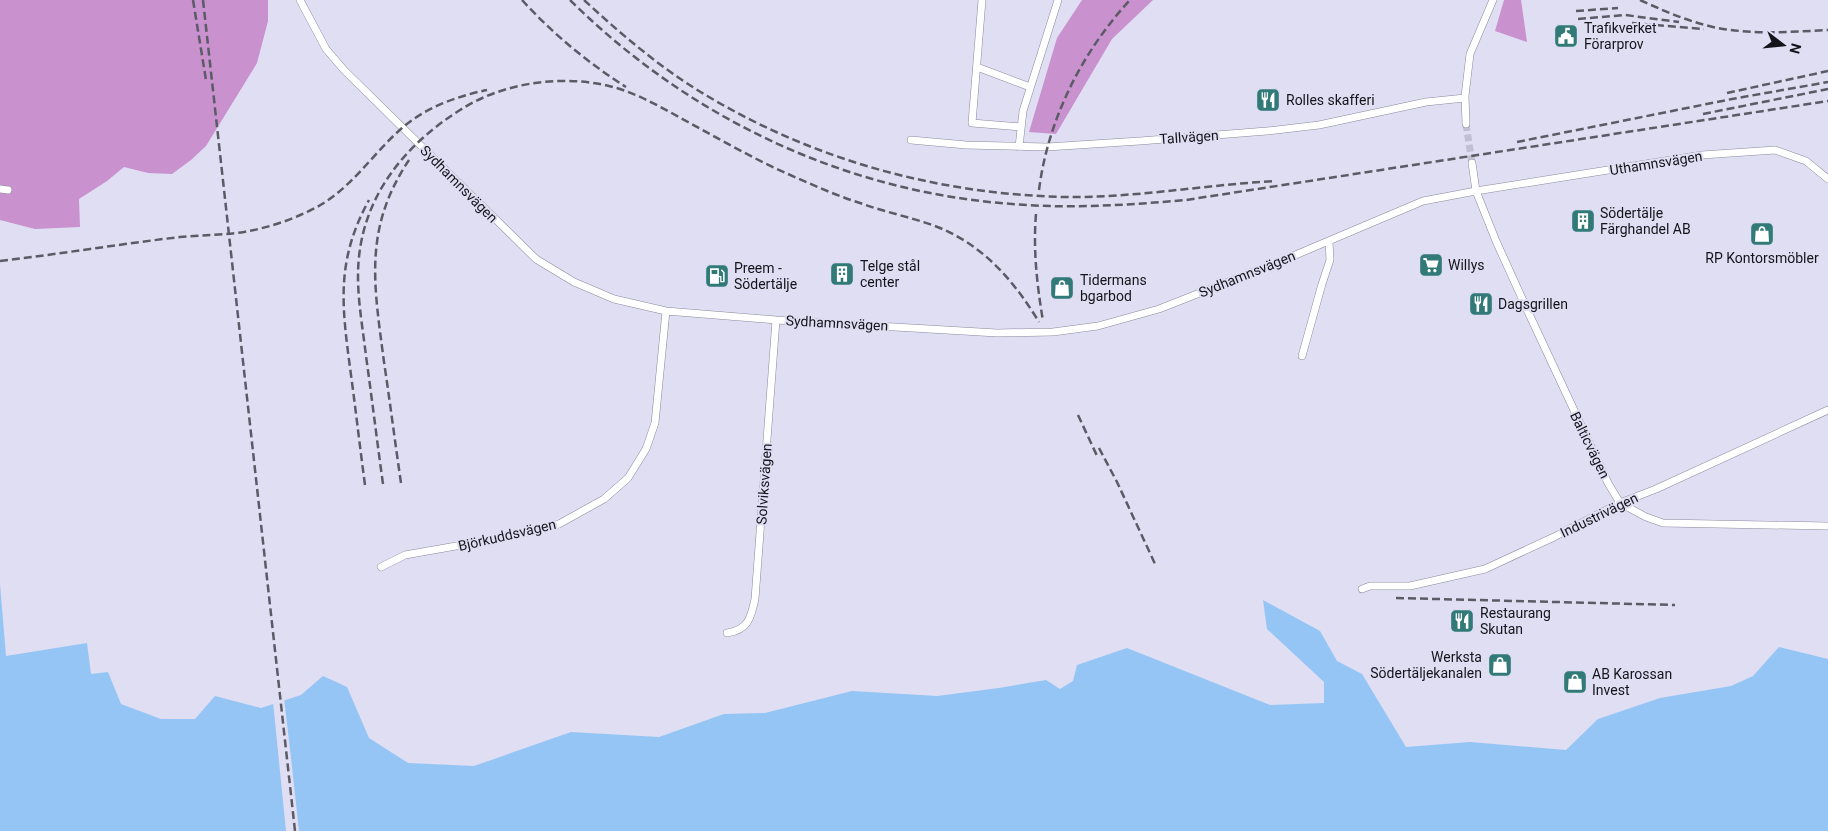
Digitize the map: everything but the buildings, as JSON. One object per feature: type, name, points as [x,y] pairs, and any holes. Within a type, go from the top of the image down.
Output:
[{"type":"street","name":"Sydhamnsvägen","points":[[300,0],[326,49],[344,70],[536,259],[574,282],[614,299],[666,311],[776,320],[997,333],[1053,332],[1098,326],[1160,309],[1423,201],[1476,191]]},
{"type":"street","points":[[982,0],[972,123],[1021,127]]},
{"type":"street","points":[[1019,147],[1023,110],[1058,0]]},
{"type":"street","points":[[1466,124],[1465,98],[1470,54],[1493,0]]},
{"type":"street","points":[[977,67],[1030,87]]},
{"type":"street","name":"Tallvägen","points":[[911,140],[1047,148],[1267,131],[1319,124],[1426,102],[1465,98]]},
{"type":"street","name":"Uthamnsvägen","points":[[1476,191],[1702,155],[1775,150],[1806,161],[1828,179]]},
{"type":"street","name":"Balticvägen","points":[[1472,163],[1476,191],[1530,316],[1604,474],[1620,503]]},
{"type":"street","points":[[1302,356],[1330,260],[1329,241]]},
{"type":"street","name":"Björkuddsvägen","points":[[381,566],[405,555],[513,536],[559,524],[604,499],[628,478],[646,449],[655,423],[666,311]]},
{"type":"street","name":"Solviksvägen","points":[[727,633],[734,632],[743,627],[751,618],[755,599],[776,320]]},
{"type":"street","name":"Industrivägen","points":[[1362,589],[1370,586],[1416,584],[1485,569],[1554,537],[1620,503],[1656,489],[1828,410]]},
{"type":"street","points":[[1620,503],[1646,518],[1663,523],[1828,526]]},
{"type":"shaded area","points":[[0,0],[268,0],[268,21],[257,63],[206,146],[191,160],[172,174],[148,173],[124,167],[107,181],[79,199],[80,227],[35,229],[0,220]]},
{"type":"shaded area","points":[[1082,0],[1153,0],[1112,39],[1056,134],[1029,132],[1057,38]]},
{"type":"shaded area","points":[[1504,0],[1521,0],[1527,42],[1495,31]]},
{"type":"water","points":[[0,584],[6,656],[87,643],[91,674],[108,672],[121,704],[161,719],[195,719],[215,696],[261,708],[301,695],[323,676],[347,687],[369,738],[408,763],[474,766],[571,732],[659,737],[724,714],[765,713],[852,691],[937,696],[1046,680],[1060,689],[1073,681],[1077,665],[1127,648],[1270,705],[1324,703],[1324,682],[1267,629],[1263,600],[1320,631],[1337,661],[1362,674],[1406,747],[1470,742],[1566,750],[1598,719],[1660,698],[1731,686],[1753,676],[1779,647],[1828,659],[1828,831],[0,831]]},
{"type":"pier","points":[[284,698],[299,831],[286,831],[273,702]]},
{"type":"tunnel","points":[[1466,124],[1472,163]]},
{"type":"railway","points":[[193,0],[206,80]]},
{"type":"railway","points":[[203,0],[295,831]]},
{"type":"railway","points":[[522,0],[571,47],[626,87]]},
{"type":"railway","points":[[570,0],[616,42],[666,80],[718,113],[773,142],[830,165],[889,184],[950,197],[1012,204],[1121,205],[1186,200],[1828,101]]},
{"type":"railway","points":[[584,0],[644,52],[676,76],[709,97],[750,120],[792,139],[880,170],[925,181],[971,189],[1064,197],[1117,195],[1275,181]]},
{"type":"railway","points":[[1039,190],[1050,138],[1070,88],[1082,64],[1113,20],[1130,0]]},
{"type":"railway","points":[[1640,0],[1685,19],[1727,30],[1770,32],[1828,30]]},
{"type":"railway","points":[[1576,11],[1618,8]]},
{"type":"railway","points":[[1578,19],[1625,15],[1679,22]]},
{"type":"railway","points":[[1632,23],[1704,29]]},
{"type":"railway","points":[[1727,93],[1828,71]]},
{"type":"railway","points":[[383,484],[362,326],[358,276],[360,249],[374,201],[386,180],[401,160],[438,125],[478,100],[517,86],[559,81],[580,81],[620,89],[655,104],[750,156],[834,194],[940,228],[985,255],[1009,279],[1039,322]]},
{"type":"railway","points":[[1517,142],[1828,82]]},
{"type":"railway","points":[[1703,114],[1828,89]]},
{"type":"railway","points":[[0,261],[180,237],[244,232],[285,221],[309,211],[336,194],[348,184],[390,139],[421,114],[453,99],[487,90]]},
{"type":"railway","points":[[401,483],[375,282],[378,234],[384,210],[394,185],[409,160]]},
{"type":"railway","points":[[365,485],[345,328],[344,285],[351,244],[369,200]]},
{"type":"railway","points":[[1036,214],[1036,268],[1043,321]]},
{"type":"railway","points":[[1078,415],[1098,458]]},
{"type":"railway","points":[[1099,448],[1156,566]]},
{"type":"railway","points":[[1396,598],[1675,605]]},
{"type":"place","name":"Trafikverket Förarprov","points":[[1566,36]]},
{"type":"place","name":"Rolles skafferi","points":[[1268,100]]},
{"type":"place","name":"Södertälje Färghandel AB","points":[[1583,221]]},
{"type":"place","name":"RP Kontorsmöbler","points":[[1762,234]]},
{"type":"place","name":"Willys","points":[[1431,265]]},
{"type":"place","name":"Telge stål center","points":[[842,274]]},
{"type":"place","name":"Preem - Södertälje","points":[[717,276]]},
{"type":"place","name":"Tidermans bgarbod","points":[[1062,288]]},
{"type":"place","name":"Dagsgrillen","points":[[1481,304]]},
{"type":"place","name":"Restaurang Skutan","points":[[1462,621]]},
{"type":"place","name":"Werksta Södertäljekanalen","points":[[1500,665]]},
{"type":"place","name":"AB Karossan Invest","points":[[1575,682]]}]
